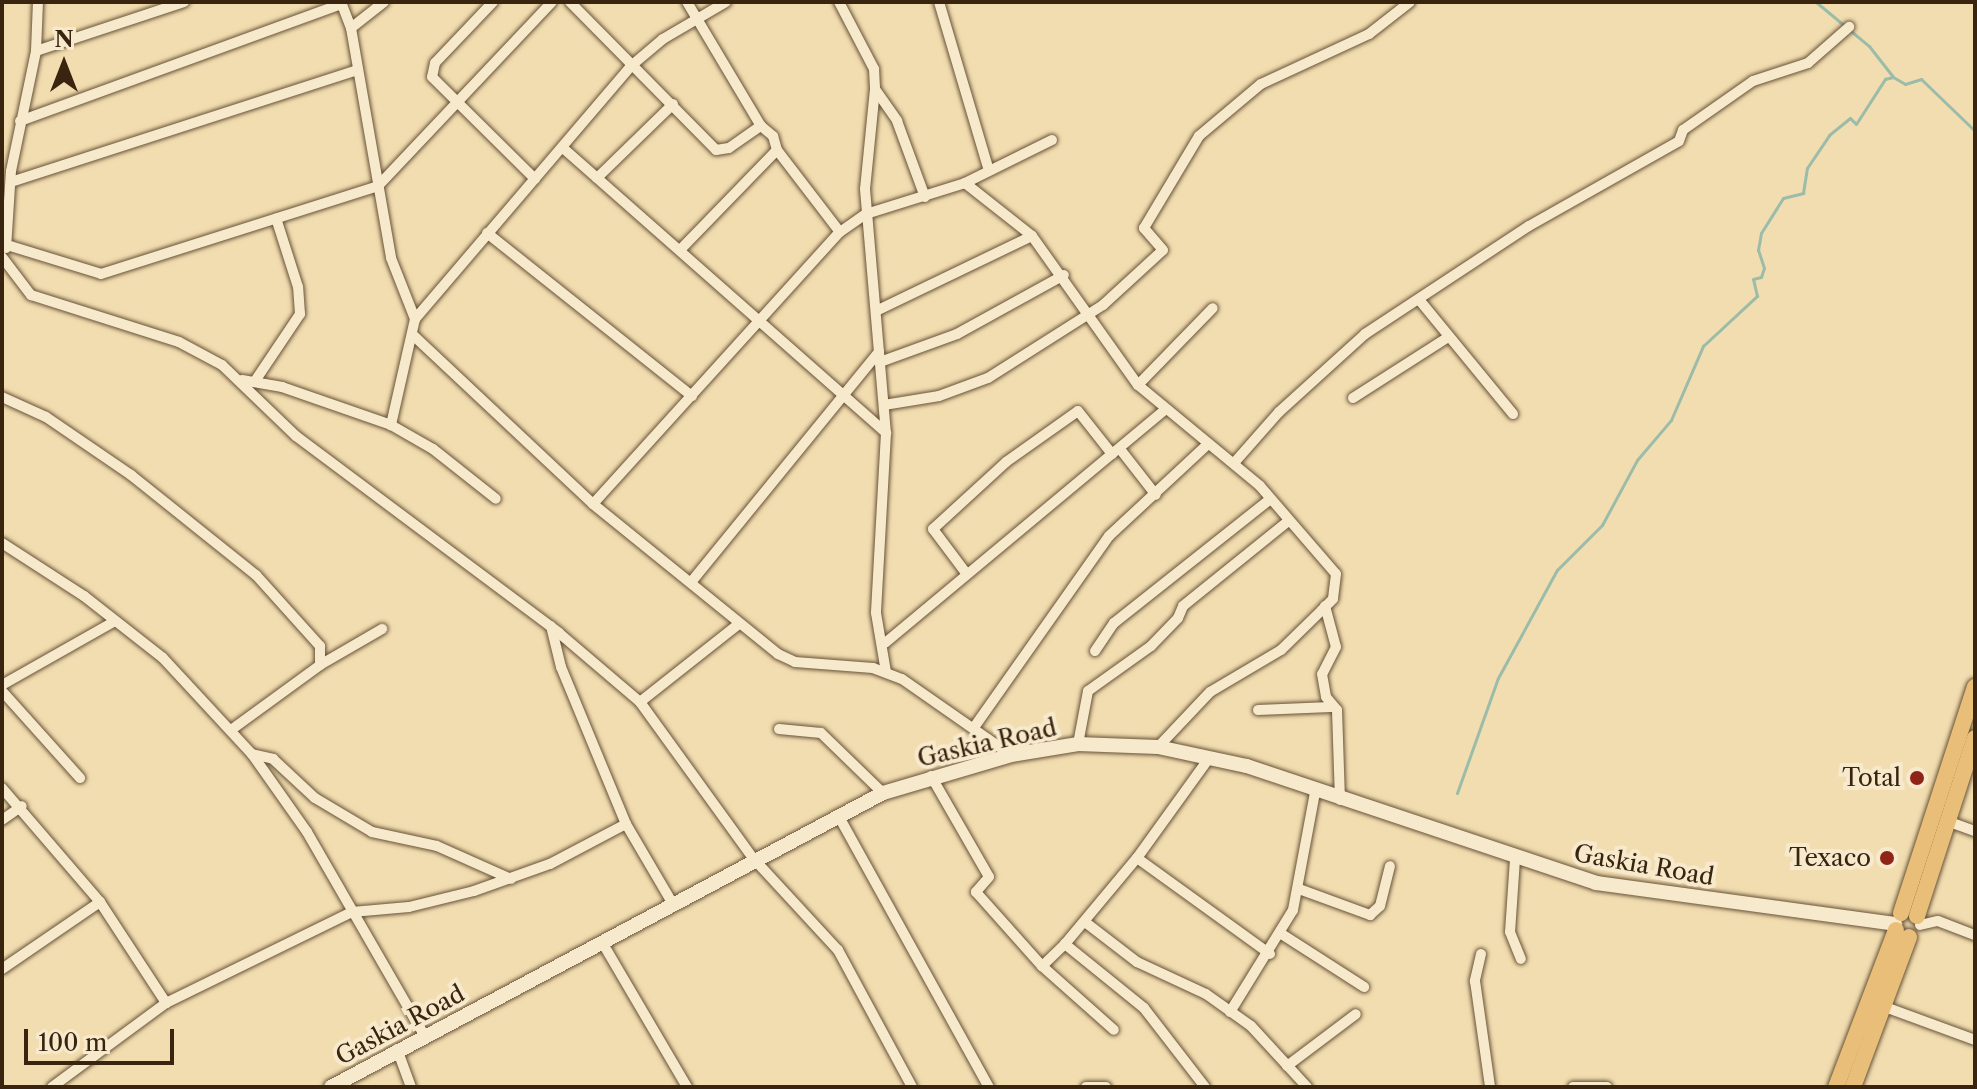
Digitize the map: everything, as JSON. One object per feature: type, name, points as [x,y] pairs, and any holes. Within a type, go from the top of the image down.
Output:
[{"type":"main road","points":[[1853,1087],[1885,1007],[1975,687]]},
{"type":"main road","points":[[1836,1087],[1969,773],[1975,738]]},
{"type":"main road","name":"Gaskia Road","points":[[331,1087],[753,858],[883,793],[931,776],[1011,755],[1078,744],[1158,747],[1278,775],[1340,801],[1515,859],[1636,891],[1830,911],[1906,924]]},
{"type":"street","points":[[38,2],[36,51],[20,121],[7,245],[2,257],[31,295],[179,342],[242,380],[260,404],[296,436],[551,626],[640,702],[753,858],[838,950],[912,1087]]},
{"type":"street","points":[[36,51],[184,2]]},
{"type":"street","points":[[351,28],[384,2]]},
{"type":"street","points":[[493,2],[435,63],[432,77],[535,179]]},
{"type":"street","points":[[7,245],[101,274],[378,186],[552,2]]},
{"type":"street","points":[[570,2],[716,150],[729,148],[761,126]]},
{"type":"street","points":[[687,2],[761,126],[773,136],[777,150],[840,232]]},
{"type":"street","points":[[415,319],[631,66],[663,39],[726,2]]},
{"type":"street","points":[[839,2],[874,69],[866,214],[886,433],[876,613],[885,643],[886,672]]},
{"type":"street","points":[[939,2],[989,171]]},
{"type":"street","points":[[884,405],[939,396],[988,378],[1089,315],[1163,250],[1144,228],[1199,136],[1261,84],[1369,34],[1410,2]]},
{"type":"street","points":[[20,121],[341,3],[351,28],[391,258],[415,319],[414,336],[391,425]]},
{"type":"street","points":[[1234,463],[1338,356],[1529,226],[1679,141],[1683,130],[1753,81],[1808,63],[1849,27]]},
{"type":"street","points":[[12,176],[357,70]]},
{"type":"street","points":[[875,89],[897,121],[925,197]]},
{"type":"street","points":[[597,178],[673,104]]},
{"type":"street","points":[[593,504],[840,232],[866,214],[965,183],[1052,140]]},
{"type":"street","points":[[563,148],[886,433]]},
{"type":"street","points":[[680,250],[777,150]]},
{"type":"street","points":[[2,162],[12,176]]},
{"type":"street","points":[[965,183],[1032,236],[1064,275],[1138,385],[1207,445],[1234,463],[1336,574],[1333,599],[1281,650],[1210,692],[1158,747]]},
{"type":"street","points":[[255,381],[300,314],[298,287],[276,218]]},
{"type":"street","points":[[487,233],[692,396]]},
{"type":"street","points":[[876,311],[1032,236]]},
{"type":"street","points":[[692,581],[843,396],[880,357],[957,334],[1064,275]]},
{"type":"street","points":[[1421,302],[1447,338],[1513,414]]},
{"type":"street","points":[[1138,385],[1213,308]]},
{"type":"street","points":[[414,336],[593,504],[692,581],[740,623],[795,662],[886,672],[975,726],[1011,755]]},
{"type":"street","points":[[1353,398],[1447,338]]},
{"type":"street","points":[[242,380],[255,381],[391,425],[433,449],[496,499]]},
{"type":"street","points":[[2,397],[46,417],[131,475],[256,575],[320,646],[320,665]]},
{"type":"street","points":[[885,643],[1165,410]]},
{"type":"street","points":[[966,573],[933,529],[1006,462],[1078,411],[1156,495]]},
{"type":"street","points":[[975,726],[1109,536],[1207,445]]},
{"type":"street","points":[[1095,651],[1114,623],[1269,500]]},
{"type":"street","points":[[1078,744],[1088,691],[1151,646],[1178,618],[1183,606],[1287,522]]},
{"type":"street","points":[[2,543],[163,658],[252,754],[280,789],[425,1036]]},
{"type":"street","points":[[1325,606],[1336,647],[1322,674],[1331,707],[1338,713],[1340,801]]},
{"type":"street","points":[[80,778],[2,688],[115,621]]},
{"type":"street","points":[[640,702],[740,623]]},
{"type":"street","points":[[551,626],[561,667],[626,824],[673,904]]},
{"type":"street","points":[[231,730],[320,665],[382,629]]},
{"type":"street","points":[[1258,710],[1331,707]]},
{"type":"street","points":[[779,729],[821,733],[883,793]]},
{"type":"street","points":[[252,754],[273,759],[315,798],[372,832],[437,846],[511,879]]},
{"type":"street","points":[[1042,966],[1085,922],[1137,858],[1209,758]]},
{"type":"street","points":[[931,776],[989,877],[976,892],[1042,966],[1114,1030]]},
{"type":"street","points":[[2,788],[22,806],[100,902],[166,1003]]},
{"type":"street","points":[[1230,1012],[1270,954],[1299,889],[1315,792]]},
{"type":"street","points":[[2,820],[22,806]]},
{"type":"street","points":[[838,815],[989,1087]]},
{"type":"street","points":[[1947,821],[1975,831]]},
{"type":"street","points":[[52,1087],[166,1003],[352,912],[409,907],[511,879],[626,824]]},
{"type":"street","points":[[1137,858],[1270,954]]},
{"type":"street","points":[[1515,859],[1509,923],[1521,959]]},
{"type":"street","points":[[1299,889],[1370,915],[1380,906],[1390,866]]},
{"type":"street","points":[[2,969],[100,902]]},
{"type":"street","points":[[1906,924],[1938,921],[1975,935]]},
{"type":"street","points":[[1085,922],[1137,962],[1206,994],[1251,1026],[1307,1087]]},
{"type":"street","points":[[1280,933],[1364,987]]},
{"type":"street","points":[[602,942],[687,1087]]},
{"type":"street","points":[[1065,944],[1144,1008],[1205,1087]]},
{"type":"street","points":[[1481,954],[1475,981],[1490,1087]]},
{"type":"street","points":[[1885,1007],[1975,1040]]},
{"type":"street","points":[[1287,1066],[1356,1014]]},
{"type":"street","points":[[397,1049],[411,1087]]},
{"type":"street","points":[[1086,1087],[1106,1087]]},
{"type":"street","points":[[1573,1087],[1607,1087]]},
{"type":"waterway","points":[[1816,2],[1869,46],[1893,77],[1905,84],[1921,79],[1975,131]]},
{"type":"waterway","points":[[1457,793],[1498,678],[1557,570],[1602,525],[1637,460],[1671,420],[1703,346],[1757,296],[1753,279],[1761,277],[1764,268],[1758,250],[1761,233],[1783,198],[1803,193],[1807,168],[1829,135],[1850,118],[1856,124],[1885,79],[1893,77]]},
{"type":"place","name":"Total","points":[[1917,778]]},
{"type":"place","name":"Texaco","points":[[1887,858]]}]
